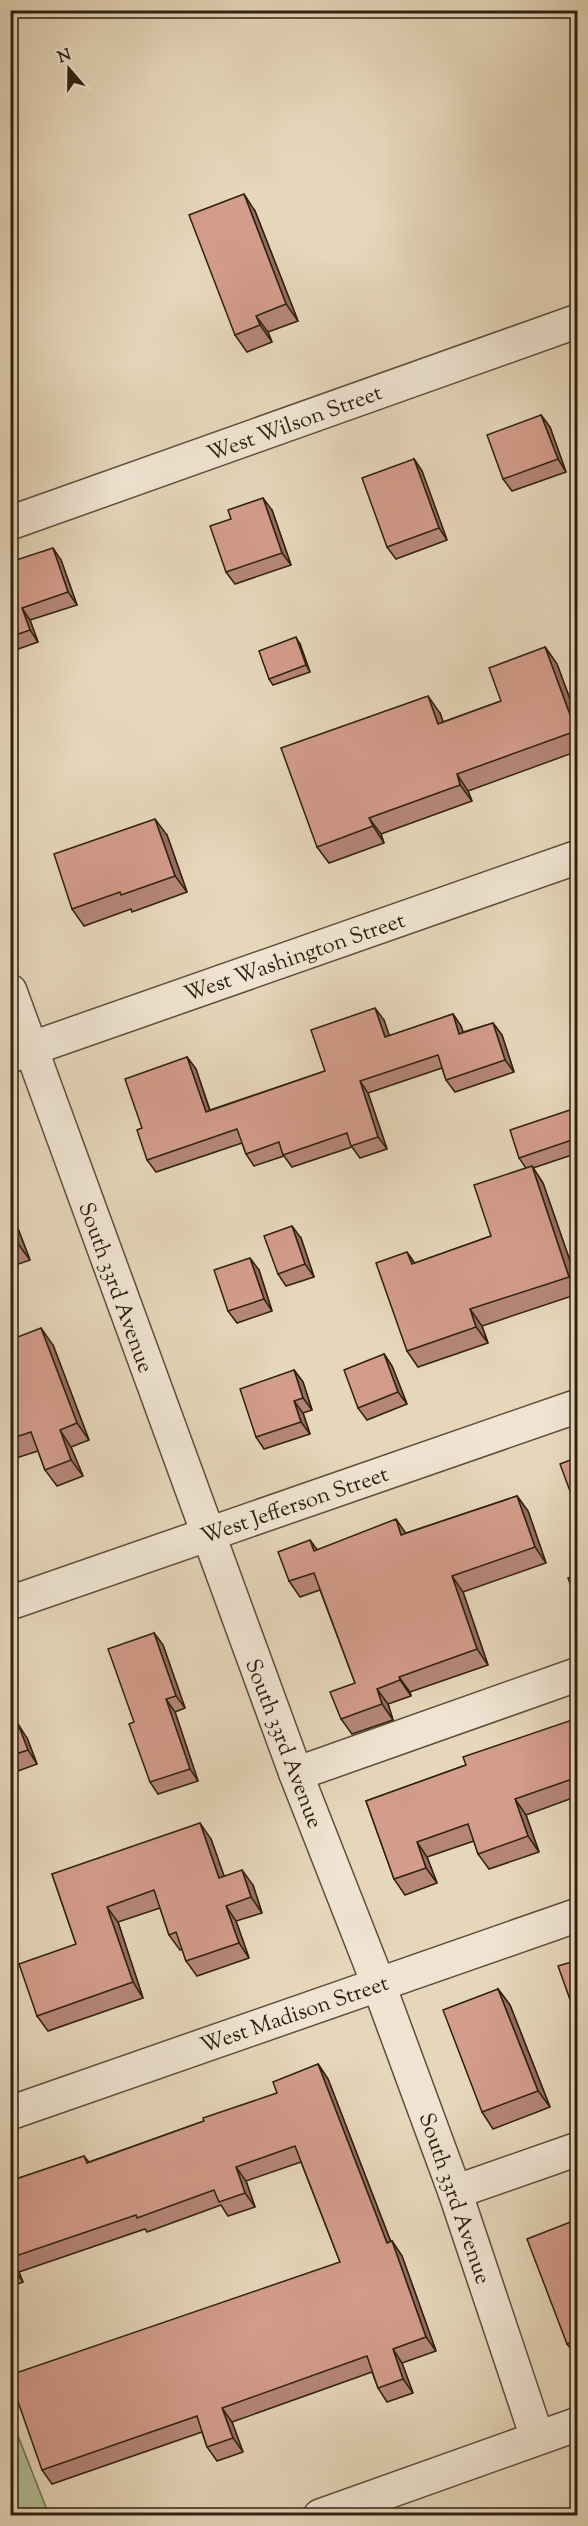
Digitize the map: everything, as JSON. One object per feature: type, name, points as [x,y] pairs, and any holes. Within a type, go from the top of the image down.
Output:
[{"type":"street","name":"West Wilson Street","points":[[10,523],[578,321]]},
{"type":"street","name":"West Washington Street","points":[[21,1052],[578,857]]},
{"type":"street","name":"South 33rd Avenue","points":[[10,992],[21,1052],[378,1983],[455,2192],[537,2437]]},
{"type":"street","name":"West Jefferson Street","points":[[10,1603],[578,1406]]},
{"type":"street","points":[[296,1774],[576,1675]]},
{"type":"street","name":"West Madison Street","points":[[10,2113],[578,1915]]},
{"type":"street","points":[[455,2192],[578,2149]]},
{"type":"street","points":[[320,2516],[578,2424]]},
{"type":"green space","points":[[11,2418],[49,2515],[11,2515]]},
{"type":"building","points":[[244,194],[286,304],[256,316],[260,325],[235,335],[189,215]]},
{"type":"building","points":[[541,415],[558,459],[503,479],[487,435]]},
{"type":"building","points":[[414,459],[439,528],[387,547],[362,478]]},
{"type":"building","points":[[263,498],[282,553],[226,572],[210,526],[231,519],[228,510]]},
{"type":"building","points":[[53,548],[68,592],[22,608],[30,630],[10,637],[10,562]]},
{"type":"building","points":[[296,637],[306,665],[269,679],[259,651]]},
{"type":"building","points":[[545,647],[576,731],[457,774],[460,785],[369,818],[373,826],[317,847],[281,748],[428,696],[438,724],[501,701],[489,668]]},
{"type":"building","points":[[155,819],[175,876],[72,909],[54,854]]},
{"type":"building","points":[[375,1008],[385,1037],[453,1014],[459,1034],[493,1023],[505,1060],[446,1080],[438,1055],[360,1081],[378,1137],[351,1146],[347,1133],[283,1155],[279,1142],[246,1154],[237,1129],[147,1160],[137,1130],[142,1128],[125,1079],[187,1057],[206,1112],[325,1071],[311,1030]]},
{"type":"building","points":[[573,1109],[578,1124],[578,1138],[519,1158],[510,1130]]},
{"type":"building","points":[[532,1166],[569,1277],[470,1309],[476,1327],[407,1351],[376,1263],[407,1252],[412,1264],[491,1236],[474,1185]]},
{"type":"building","points":[[10,1223],[18,1244],[10,1247]]},
{"type":"building","points":[[292,1226],[305,1264],[278,1274],[264,1236]]},
{"type":"building","points":[[250,1258],[264,1299],[228,1311],[214,1270]]},
{"type":"building","points":[[41,1328],[77,1423],[60,1430],[71,1460],[45,1470],[31,1432],[10,1439],[10,1340]]},
{"type":"building","points":[[384,1354],[398,1392],[358,1408],[344,1370]]},
{"type":"building","points":[[294,1370],[303,1398],[294,1401],[301,1422],[256,1437],[240,1389]]},
{"type":"building","points":[[578,1457],[578,1513],[560,1464]]},
{"type":"building","points":[[517,1496],[535,1547],[452,1576],[477,1649],[399,1677],[400,1680],[377,1689],[382,1704],[341,1719],[330,1692],[355,1683],[314,1573],[289,1581],[278,1552],[310,1540],[314,1551],[396,1519],[401,1535]]},
{"type":"building","points":[[578,1575],[578,1605],[568,1578]]},
{"type":"building","points":[[154,1633],[176,1696],[166,1699],[190,1769],[150,1782],[129,1724],[134,1722],[108,1649]]},
{"type":"building","points":[[578,1718],[578,1777],[515,1799],[528,1836],[478,1854],[468,1824],[417,1842],[426,1868],[394,1879],[366,1801],[466,1765],[463,1757]]},
{"type":"building","points":[[18,1724],[28,1750],[10,1756],[10,1726]]},
{"type":"building","points":[[200,1823],[219,1878],[242,1870],[251,1897],[226,1906],[239,1943],[186,1961],[176,1932],[169,1935],[154,1890],[107,1907],[133,1982],[37,2016],[19,1964],[76,1944],[52,1874]]},
{"type":"building","points":[[578,1960],[578,2022],[558,1966]]},
{"type":"building","points":[[498,1989],[538,2091],[482,2112],[443,2010]]},
{"type":"building","points":[[318,2064],[387,2243],[392,2241],[426,2337],[393,2349],[403,2379],[378,2388],[367,2356],[222,2408],[233,2438],[207,2447],[197,2416],[42,2470],[10,2375],[340,2262],[295,2146],[236,2167],[245,2193],[219,2202],[214,2190],[137,2218],[136,2215],[10,2258],[10,2181],[84,2156],[87,2163],[204,2121],[203,2118],[277,2093],[273,2082]]},
{"type":"building","points":[[578,2219],[578,2340],[567,2344],[527,2239]]}]
